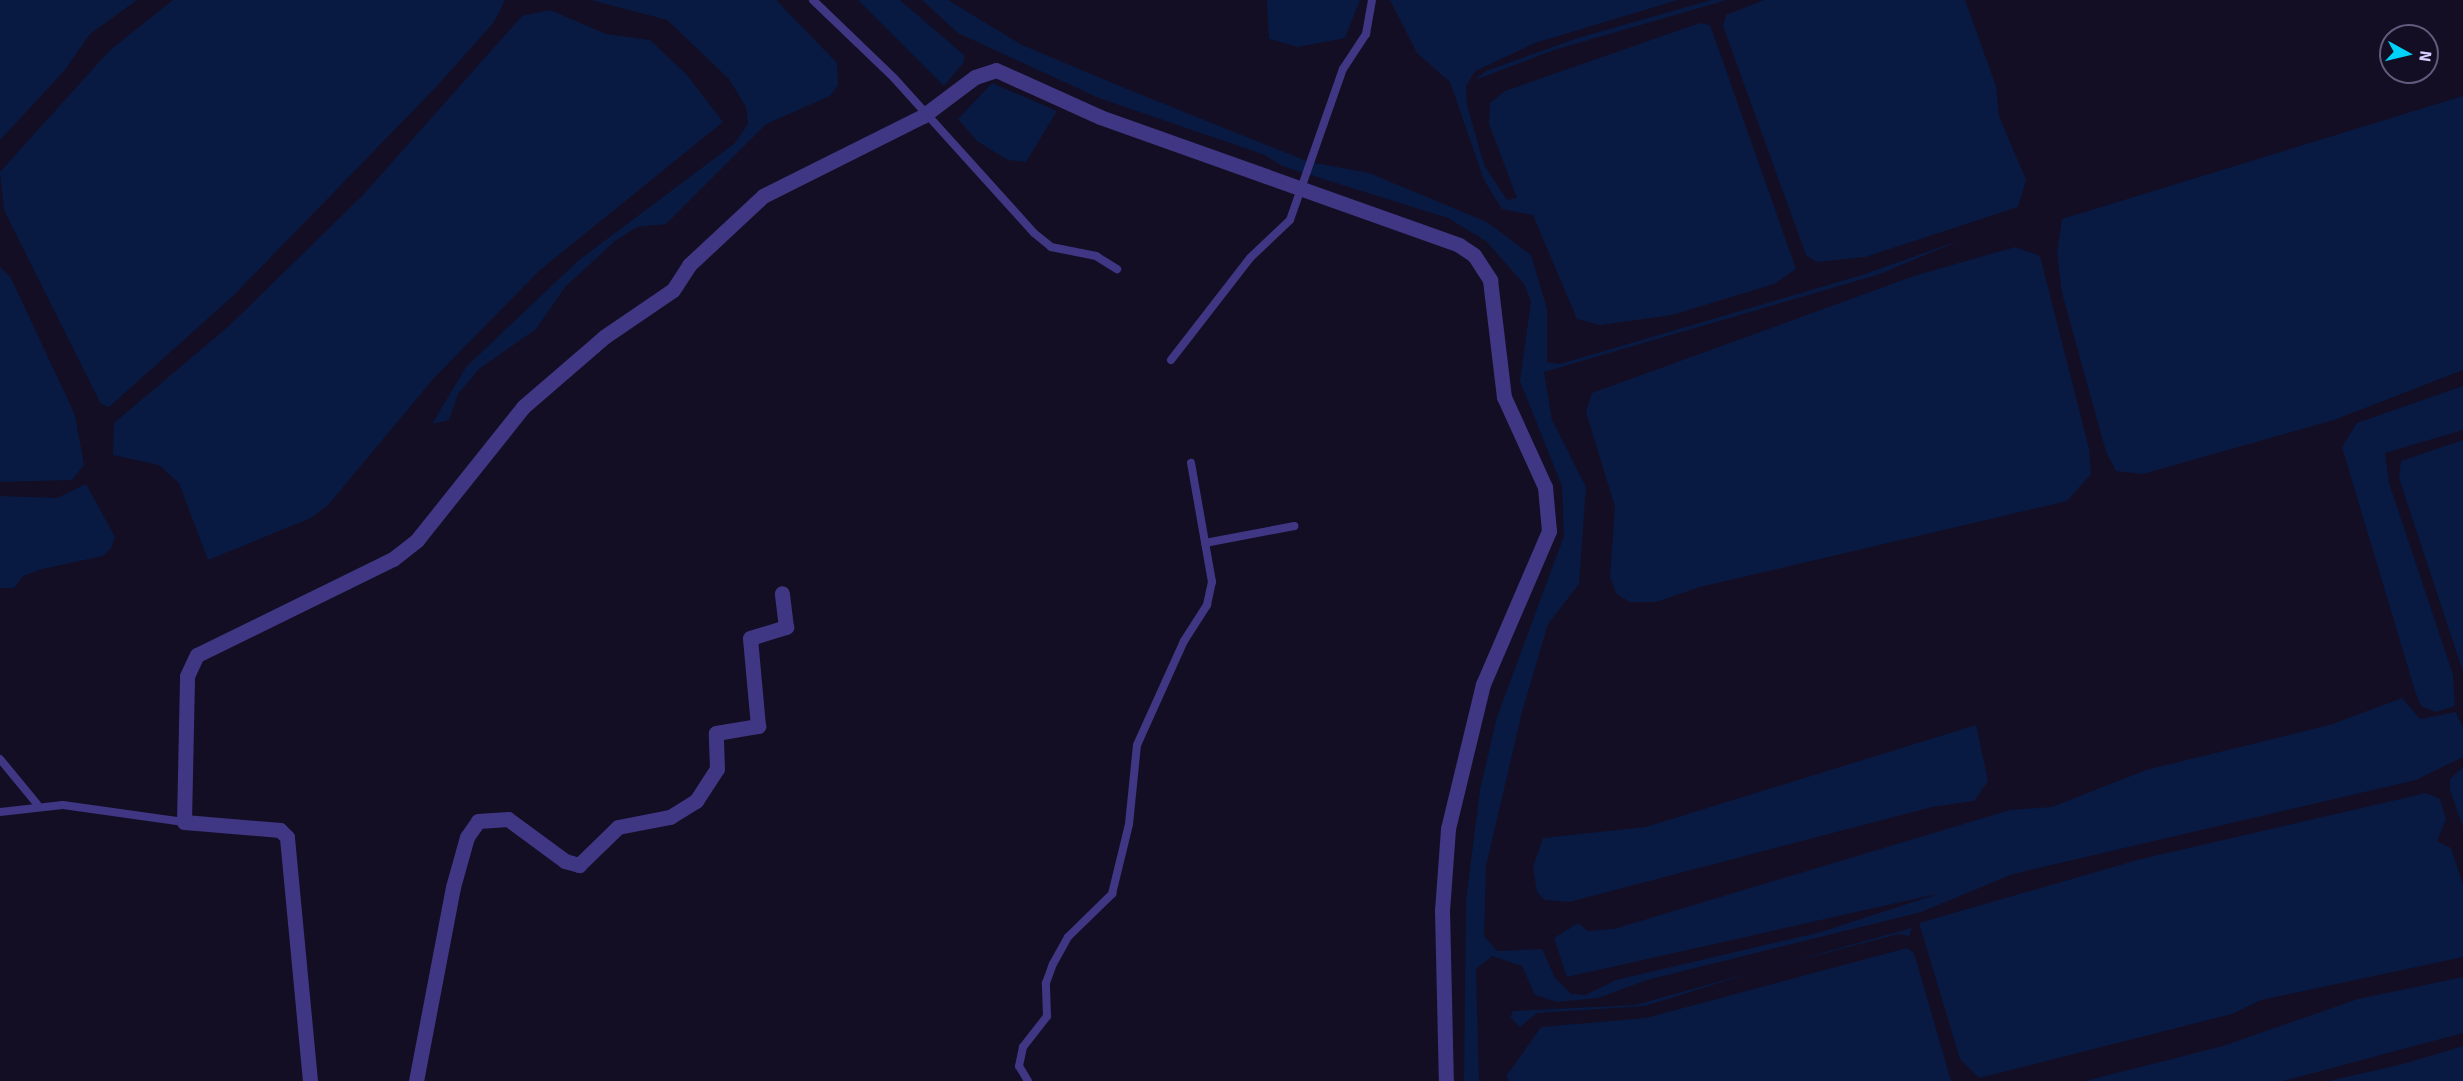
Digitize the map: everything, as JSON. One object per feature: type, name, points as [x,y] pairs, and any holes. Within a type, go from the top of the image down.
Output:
[{"type":"street","points":[[310,1081],[287,837],[280,830],[184,822],[187,676],[197,655],[393,559],[417,540],[523,407],[604,337],[673,290],[689,264],[763,196],[923,116],[975,77],[996,70],[1011,72],[1090,113],[1306,185],[1459,245],[1482,265],[1493,297],[1504,397],[1545,487],[1549,510],[1544,551],[1483,684],[1448,830],[1442,910],[1446,1081]]},
{"type":"street","points":[[416,1081],[453,887],[467,837],[478,821],[508,819],[579,865],[618,827],[670,817],[696,801],[717,769],[716,733],[758,726],[750,638],[786,627],[782,593]]},
{"type":"lane","points":[[813,0],[894,78],[923,116],[1034,233],[1051,247],[1096,256],[1117,269]]},
{"type":"lane","points":[[1171,360],[1250,258],[1290,220],[1306,185],[1343,69],[1366,34],[1372,0]]},
{"type":"lane","points":[[1028,1081],[1019,1066],[1023,1047],[1047,1016],[1046,983],[1053,964],[1068,938],[1112,894],[1121,869],[1137,745],[1207,605],[1212,582],[1191,463]]},
{"type":"lane","points":[[1205,543],[1293,526]]},
{"type":"lane","points":[[0,759],[37,804]]},
{"type":"lane","points":[[0,812],[37,804],[184,822]]},
{"type":"water","points":[[0,0],[137,0],[90,34],[64,71],[0,140]]},
{"type":"water","points":[[173,0],[505,0],[494,22],[437,86],[233,296],[109,407],[101,404],[4,210],[0,172],[110,50]]},
{"type":"water","points":[[591,0],[776,0],[837,63],[838,85],[830,96],[766,124],[666,224],[637,227],[615,241],[565,287],[536,329],[479,369],[458,394],[449,420],[432,424],[466,367],[579,260],[735,143],[748,124],[746,107],[729,79],[667,20]]},
{"type":"water","points":[[858,0],[900,0],[964,55],[964,62],[944,86]]},
{"type":"water","points":[[922,0],[948,0],[1020,44],[1122,87],[1309,162],[1369,173],[1487,222],[1531,255],[1547,309],[1547,362],[1560,364],[1862,275],[1964,239],[1877,275],[1544,372],[1552,420],[1586,487],[1579,584],[1548,624],[1522,712],[1486,866],[1484,936],[1497,951],[1542,949],[1555,978],[1571,994],[1585,995],[1616,980],[1821,932],[1941,893],[1567,977],[1554,938],[1578,923],[1588,931],[1614,929],[2010,810],[2052,807],[2146,770],[2330,725],[2402,698],[2420,719],[2456,712],[2463,728],[2463,757],[2416,780],[2013,874],[1921,912],[1647,980],[1598,998],[1557,1002],[1535,995],[1522,966],[1492,956],[1476,969],[1479,1081],[1464,1081],[1466,901],[1480,790],[1497,717],[1564,536],[1562,486],[1520,381],[1531,301],[1524,284],[1486,241],[1448,218],[1282,166],[1265,155],[1099,98],[958,33]]},
{"type":"water","points":[[1267,0],[1360,0],[1345,38],[1298,47],[1269,39]]},
{"type":"water","points":[[1390,0],[1678,0],[1535,43],[1475,71],[1466,86],[1467,105],[1484,165],[1507,200],[1517,198],[1489,124],[1490,103],[1505,91],[1700,23],[1710,25],[1796,269],[1774,284],[1672,315],[1600,325],[1577,319],[1533,215],[1502,209],[1484,180],[1450,82],[1417,53]]},
{"type":"water","points":[[1711,0],[1727,0],[1554,50],[1475,80],[1486,71],[1578,38]]},
{"type":"water","points":[[1764,0],[1965,0],[1996,86],[1999,116],[2026,180],[2018,207],[1865,257],[1816,262],[1806,255],[1723,26],[1726,15]]},
{"type":"water","points":[[550,10],[606,34],[650,40],[686,74],[723,122],[540,270],[434,378],[329,504],[311,518],[208,560],[179,483],[159,465],[113,455],[114,423],[229,326],[363,195],[522,16]]},
{"type":"water","points":[[992,83],[1057,111],[1026,162],[1008,160],[977,141],[958,119]]},
{"type":"water","points":[[2463,96],[2463,370],[2334,420],[2143,474],[2116,471],[2106,452],[2062,293],[2057,254],[2062,219]]},
{"type":"water","points":[[2015,247],[2040,256],[2089,449],[2091,474],[2067,501],[1700,587],[1656,602],[1629,602],[1616,593],[1610,577],[1615,507],[1586,412],[1592,393],[1914,276]]},
{"type":"water","points":[[0,267],[11,278],[75,415],[84,465],[72,480],[0,482]]},
{"type":"water","points":[[2463,386],[2463,430],[2385,453],[2389,483],[2453,675],[2455,706],[2436,712],[2421,706],[2415,691],[2342,447],[2357,423]]},
{"type":"water","points":[[2463,440],[2463,672],[2399,478],[2401,461]]},
{"type":"water","points":[[86,484],[115,537],[111,548],[103,556],[42,569],[23,576],[14,588],[0,588],[0,496],[57,498]]},
{"type":"water","points":[[1976,725],[1988,781],[1974,801],[1932,807],[1569,902],[1545,900],[1537,892],[1533,867],[1543,838],[1646,827]]},
{"type":"water","points":[[2463,767],[2463,827],[2450,790],[2450,779]]},
{"type":"water","points":[[2426,793],[2440,799],[2446,819],[2437,841],[2451,848],[2463,885],[2463,957],[2261,1000],[2232,1014],[1979,1078],[1960,1059],[1919,923],[2141,859]]},
{"type":"water","points":[[1912,928],[1909,936],[1899,934],[1772,967]]},
{"type":"water","points":[[1907,948],[1914,953],[1951,1081],[1508,1081],[1507,1075],[1541,1027],[1646,1018]]},
{"type":"water","points":[[1760,970],[1645,1006],[1537,1013],[1520,1027],[1510,1017],[1513,1011],[1635,1005]]},
{"type":"water","points":[[2463,977],[2463,1033],[2283,1081],[2085,1081],[2223,1046],[2358,999]]},
{"type":"water","points":[[2463,1046],[2463,1081],[2329,1081],[2403,1064]]}]
